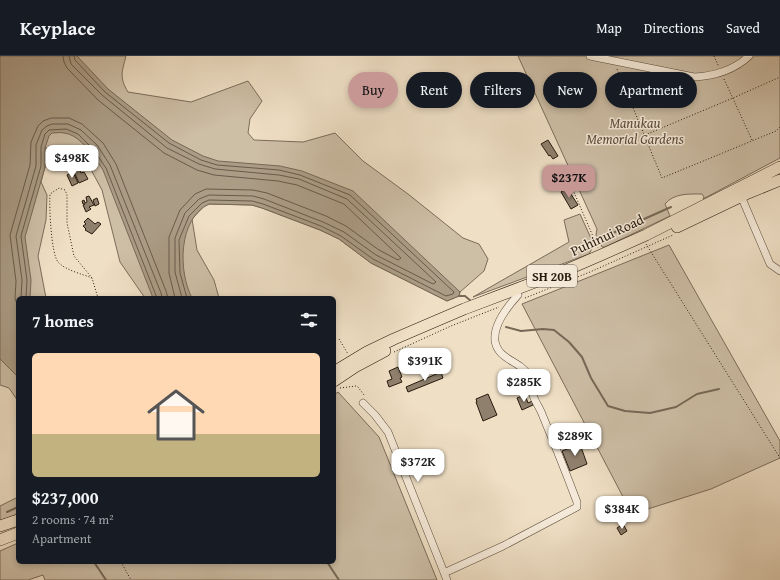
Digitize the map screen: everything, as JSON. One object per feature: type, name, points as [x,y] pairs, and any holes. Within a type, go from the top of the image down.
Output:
[{"type":"highway","name":"Puhinui Road","points":[[336,371],[374,349],[464,309],[564,271],[646,235],[780,166]]},
{"type":"highway","name":"Puhinui Road","points":[[336,384],[369,359],[418,335],[554,282],[644,242],[741,196],[780,180]]},
{"type":"highway","points":[[0,526],[16,521]]},
{"type":"highway","points":[[0,540],[16,534]]},
{"type":"street","points":[[590,56],[694,77],[722,73],[737,66],[749,56]]},
{"type":"street","points":[[741,196],[770,264],[780,271]]},
{"type":"street","points":[[364,400],[388,432],[445,577],[578,507],[542,415],[532,394],[529,378],[524,370],[501,353],[497,348],[496,330],[511,303],[518,296]]},
{"type":"path","points":[[714,56],[752,140]]},
{"type":"path","points":[[614,61],[662,178],[776,131],[780,128]]},
{"type":"path","points":[[644,135],[780,77]]},
{"type":"path","points":[[557,168],[574,190],[601,255]]},
{"type":"path","points":[[92,278],[67,268],[58,262],[55,253],[49,207],[50,194],[59,188],[65,190],[67,195],[67,223],[74,256],[92,278],[97,296]]},
{"type":"path","points":[[644,242],[780,458]]},
{"type":"path","points":[[339,339],[351,361]]},
{"type":"path","points":[[346,382],[347,388]]},
{"type":"path","points":[[336,384],[343,389],[358,387],[364,400]]},
{"type":"path","points":[[123,564],[131,580]]},
{"type":"green space","points":[[0,56],[126,56],[122,78],[128,92],[191,102],[248,81],[262,101],[250,119],[248,133],[254,140],[303,142],[335,133],[363,161],[408,194],[463,238],[479,244],[488,259],[484,271],[460,292],[459,296],[447,301],[371,263],[339,239],[320,230],[252,205],[209,204],[204,206],[192,219],[197,250],[214,280],[218,296],[144,296],[120,262],[102,190],[89,166],[54,149],[45,148],[45,167],[41,182],[47,195],[46,220],[38,256],[46,296],[16,296],[16,398],[9,388],[0,385]]},
{"type":"green space","name":"Manukau Memorial Gardens","points":[[518,56],[780,56],[780,158],[703,199],[704,197],[702,194],[692,194],[677,196],[669,200],[665,204],[670,216],[605,247],[602,247],[596,235],[597,229],[535,93],[535,72],[525,72]]},
{"type":"green space","points":[[580,214],[594,245],[589,254],[473,297],[569,242],[564,220]]},
{"type":"green space","points":[[669,245],[780,441],[780,458],[711,489],[632,514],[522,304]]},
{"type":"green space","points":[[338,392],[379,437],[437,580],[45,580],[43,575],[28,580],[0,580],[0,551],[16,544],[16,564],[336,564],[336,394]]},
{"type":"green space","points":[[16,498],[16,516],[0,521],[0,506]]},
{"type":"water","points":[[0,56],[77,56],[108,89],[172,140],[203,156],[218,161],[280,166],[302,171],[353,191],[460,292],[459,296],[447,301],[371,263],[339,239],[320,230],[262,208],[252,205],[209,204],[199,211],[191,221],[186,233],[183,260],[184,274],[191,296],[152,296],[103,170],[82,142],[64,133],[52,133],[49,136],[45,148],[45,167],[25,237],[31,280],[30,296],[16,296],[16,375],[0,359]]},
{"type":"building","points":[[548,140],[558,156],[553,159],[550,155],[549,156],[541,144]]},
{"type":"building","points":[[78,166],[81,173],[84,172],[88,179],[79,183],[74,172],[76,171],[75,167]]},
{"type":"building","points":[[73,172],[78,183],[72,186],[67,175]]},
{"type":"building","points":[[567,188],[578,205],[571,209],[561,192]]},
{"type":"building","points":[[89,196],[94,205],[89,207],[91,209],[86,212],[83,205],[85,204],[83,204],[82,201],[84,200],[85,203],[87,202],[86,197]]},
{"type":"building","points":[[97,198],[99,204],[95,206],[93,200]]},
{"type":"building","points":[[88,218],[95,224],[98,222],[101,224],[92,234],[85,230],[86,229],[83,226],[86,224],[84,222]]},
{"type":"building","points":[[398,367],[402,377],[400,378],[402,382],[389,387],[387,381],[392,379],[389,371]]},
{"type":"building","points":[[441,372],[443,378],[408,392],[406,387]]},
{"type":"building","points":[[488,394],[497,415],[483,421],[476,399]]},
{"type":"building","points":[[525,395],[528,403],[532,401],[533,405],[522,410],[517,398]]},
{"type":"building","points":[[580,444],[587,464],[570,471],[562,451]]},
{"type":"building","points":[[623,524],[627,531],[621,535],[617,528]]},
{"type":"waterway","points":[[606,236],[671,207]]},
{"type":"waterway","points":[[459,296],[465,296],[471,301]]},
{"type":"waterway","points":[[506,327],[521,331],[543,329],[554,330],[569,342],[582,357],[591,378],[608,406],[625,411],[650,413],[676,407],[697,394],[719,389]]},
{"type":"waterway","points":[[7,512],[16,508]]},
{"type":"waterway","points":[[95,564],[106,580]]},
{"type":"waterway","points":[[328,564],[339,580]]}]
